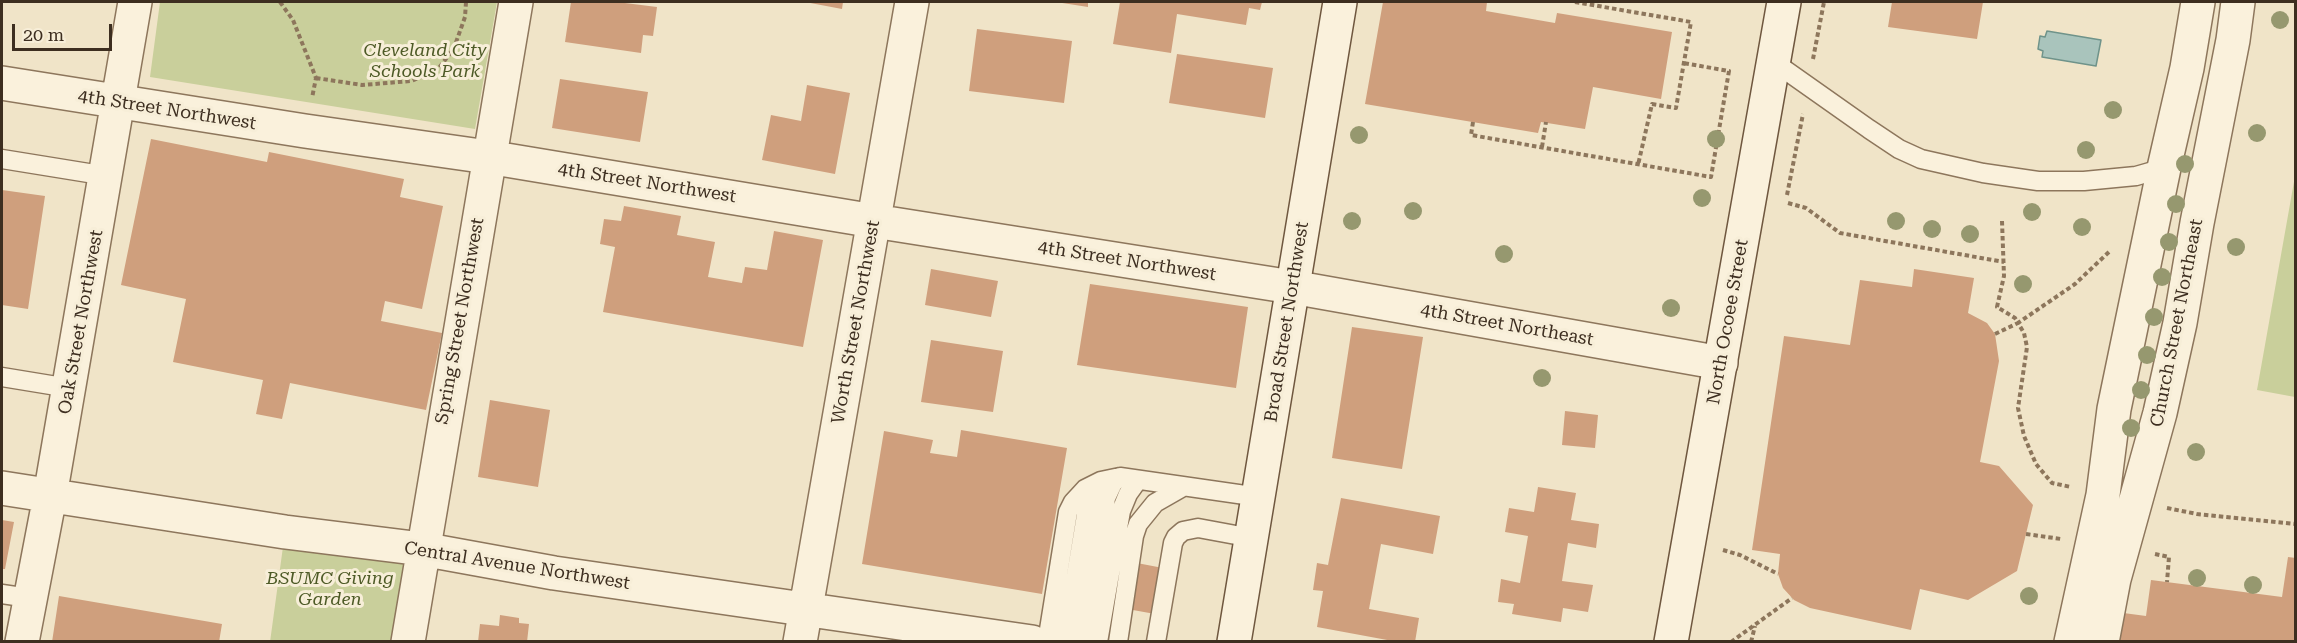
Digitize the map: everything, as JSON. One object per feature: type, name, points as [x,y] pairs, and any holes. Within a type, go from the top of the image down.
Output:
[{"type":"street","name":"Oak Street Northwest","points":[[22,642],[15,596],[50,496],[107,176],[135,2]]},
{"type":"street","name":"Spring Street Northwest","points":[[408,642],[488,157],[516,2]]},
{"type":"street","name":"Worth Street Northwest","points":[[800,642],[912,2]]},
{"type":"street","name":"Broad Street Northwest","points":[[1234,642],[1340,2]]},
{"type":"street","name":"North Ocoee Street","points":[[1671,642],[1784,2]]},
{"type":"street","points":[[2071,642],[2103,495],[2114,409],[2187,68],[2198,2]]},
{"type":"street","name":"Church Street Northeast","points":[[2102,642],[2114,579],[2160,413],[2180,323],[2233,40],[2238,2]]},
{"type":"street","name":"4th Street Northwest","points":[[2,83],[488,157],[1292,287]]},
{"type":"street","name":"4th Street Northeast","points":[[1292,287],[1721,363]]},
{"type":"street","name":"Central Avenue Northwest","points":[[2,488],[285,532],[422,549],[554,573],[1032,642]]},
{"type":"lane","points":[[1774,62],[1899,149],[1921,159],[1983,173],[2038,181],[2084,181],[2136,176],[2164,168]]},
{"type":"lane","points":[[2,159],[107,176]]},
{"type":"lane","points":[[2,377],[69,388]]},
{"type":"lane","points":[[1047,642],[1068,512],[1084,489],[1115,478],[1259,497]]},
{"type":"lane","points":[[1065,642],[1088,503],[1094,490],[1115,478]]},
{"type":"lane","points":[[1082,642],[1106,498],[1115,478]]},
{"type":"lane","points":[[1098,642],[1122,511],[1128,494],[1138,480]]},
{"type":"lane","points":[[1118,642],[1134,536],[1138,524],[1155,503],[1183,487]]},
{"type":"lane","points":[[1156,642],[1173,543],[1180,534],[1188,529],[1198,528],[1252,538]]},
{"type":"path","points":[[280,2],[293,20],[316,78],[362,85],[411,81],[439,68],[454,48],[465,17],[465,2]]},
{"type":"path","points":[[1578,2],[1690,22],[1676,108],[1652,104],[1638,165]]},
{"type":"path","points":[[1473,122],[1471,135],[1712,177],[1729,71],[1683,63]]},
{"type":"path","points":[[1542,147],[1546,122]]},
{"type":"path","points":[[1788,203],[1806,208],[1840,233],[2004,262]]},
{"type":"path","points":[[2002,221],[2004,276],[1997,307],[2015,318],[2024,333],[2027,346],[2019,408],[2024,436],[2036,464],[2052,483],[2081,490]]},
{"type":"path","points":[[1995,334],[2018,323],[2075,284],[2114,247]]},
{"type":"path","points":[[2165,508],[2198,514],[2295,524]]},
{"type":"path","points":[[2026,534],[2071,540]]},
{"type":"path","points":[[1723,550],[1740,555],[1778,574]]},
{"type":"path","points":[[2151,554],[2169,556],[2167,582]]},
{"type":"path","points":[[1731,642],[1792,598]]},
{"type":"path","points":[[1751,642],[1755,626]]},
{"type":"green space","name":"Cleveland City Schools Park","points":[[160,2],[497,2],[475,129],[150,77]]},
{"type":"green space","points":[[2295,176],[2295,397],[2257,390]]},
{"type":"green space","name":"BSUMC Giving Garden","points":[[285,532],[422,549],[408,641],[270,642]]},
{"type":"water","points":[[2047,31],[2101,40],[2096,66],[2042,57],[2043,51],[2038,49],[2040,36],[2045,37]]},
{"type":"building","points":[[571,2],[617,2],[657,7],[653,36],[643,35],[641,53],[565,42]]},
{"type":"building","points":[[805,2],[843,2],[842,9]]},
{"type":"building","points":[[1056,2],[1088,2],[1088,7]]},
{"type":"building","points":[[1120,2],[1262,2],[1260,10],[1249,8],[1246,25],[1177,14],[1171,53],[1113,44]]},
{"type":"building","points":[[1383,2],[1487,2],[1486,11],[1555,23],[1557,13],[1672,32],[1661,99],[1593,87],[1585,129],[1541,122],[1538,133],[1365,104]]},
{"type":"building","points":[[1892,2],[1983,2],[1977,39],[1888,27]]},
{"type":"building","points":[[977,29],[1072,41],[1064,103],[969,91]]},
{"type":"building","points":[[1177,54],[1273,68],[1265,118],[1169,103]]},
{"type":"building","points":[[560,79],[648,92],[640,142],[552,128]]},
{"type":"building","points":[[807,85],[850,93],[835,174],[762,160],[771,115],[801,121]]},
{"type":"building","points":[[151,139],[267,162],[269,152],[404,179],[400,197],[443,206],[422,309],[385,301],[381,321],[442,333],[426,410],[290,383],[282,419],[256,414],[263,380],[173,362],[186,299],[121,285]]},
{"type":"building","points":[[2,190],[45,196],[28,309],[2,305]]},
{"type":"building","points":[[624,206],[681,216],[677,235],[715,242],[708,277],[742,283],[745,267],[767,270],[774,231],[823,240],[803,347],[603,312],[615,247],[600,244],[604,219],[621,221]]},
{"type":"building","points":[[931,269],[998,281],[991,317],[925,305]]},
{"type":"building","points":[[1914,269],[1974,278],[1968,313],[1987,323],[1995,334],[1999,361],[1980,462],[1999,466],[2033,505],[2017,571],[1968,600],[1920,589],[1911,630],[1810,608],[1794,600],[1783,588],[1778,574],[1780,554],[1752,550],[1784,336],[1850,345],[1860,280],[1912,287]]},
{"type":"building","points":[[1090,284],[1248,307],[1236,388],[1077,365]]},
{"type":"building","points":[[1352,327],[1423,337],[1402,469],[1332,458]]},
{"type":"building","points":[[931,340],[1003,351],[993,412],[921,402]]},
{"type":"building","points":[[490,400],[550,410],[538,487],[478,477]]},
{"type":"building","points":[[1565,411],[1598,415],[1595,448],[1562,445]]},
{"type":"building","points":[[961,430],[1067,448],[1042,594],[862,564],[884,431],[933,440],[930,453],[957,457]]},
{"type":"building","points":[[1538,487],[1576,493],[1571,520],[1599,524],[1596,548],[1568,543],[1562,581],[1593,585],[1588,612],[1563,608],[1561,622],[1512,614],[1514,604],[1498,602],[1501,579],[1520,583],[1528,536],[1505,532],[1509,508],[1534,512]]},
{"type":"building","points":[[1341,498],[1440,516],[1433,554],[1381,544],[1369,609],[1419,618],[1415,642],[1398,642],[1317,627],[1323,591],[1313,590],[1317,563],[1328,565]]},
{"type":"building","points":[[2,520],[14,522],[5,569],[2,569]]},
{"type":"building","points":[[1069,550],[1163,568],[1155,614],[1061,597]]},
{"type":"building","points":[[2288,557],[2296,558],[2296,642],[2101,642],[2116,612],[2146,616],[2151,580],[2282,597]]},
{"type":"building","points":[[59,596],[222,624],[219,642],[52,642]]},
{"type":"building","points":[[500,615],[519,618],[519,623],[529,624],[527,642],[478,642],[480,624],[499,626]]}]
